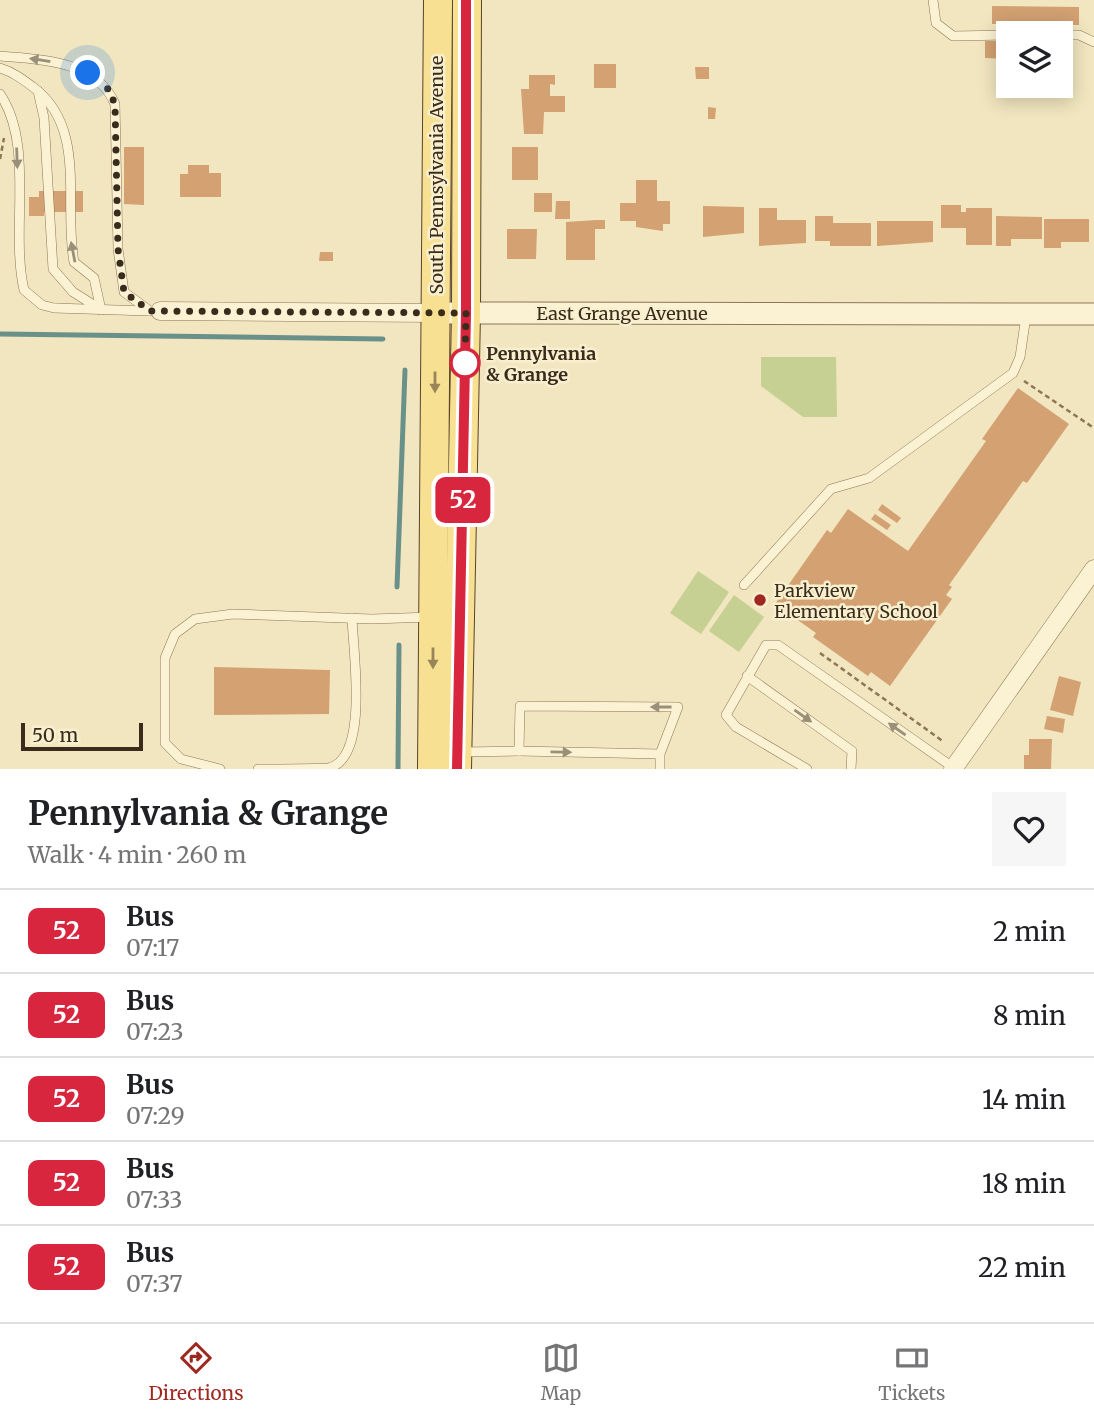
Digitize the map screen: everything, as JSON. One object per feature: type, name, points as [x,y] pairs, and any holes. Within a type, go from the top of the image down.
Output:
[{"type":"main road","name":"South Pennsylvania Avenue","points":[[432,769],[438,0]]},
{"type":"main road","name":"South Pennsylvania Avenue","points":[[458,760],[466,313],[467,0]]},
{"type":"street","name":"East Grange Avenue","points":[[155,311],[1094,314]]},
{"type":"street","points":[[953,768],[1091,581]]},
{"type":"lane","points":[[933,0],[936,23],[953,36],[996,35]]},
{"type":"lane","points":[[1073,35],[1079,35],[1094,43]]},
{"type":"lane","points":[[0,56],[71,66],[88,73],[108,89],[115,104],[118,249],[124,292],[155,311]]},
{"type":"lane","points":[[0,68],[12,71],[52,104],[70,158],[70,243],[74,262],[94,278],[101,310]]},
{"type":"lane","points":[[38,91],[44,118],[52,269],[72,292],[101,310]]},
{"type":"lane","points":[[0,94],[12,111],[18,152],[18,250],[24,290],[42,305],[54,308],[155,311]]},
{"type":"lane","points":[[744,585],[831,489],[869,478],[1013,373],[1020,357],[1026,314]]},
{"type":"lane","points":[[220,769],[181,759],[165,743],[165,658],[175,634],[195,618],[233,614],[352,618],[433,617]]},
{"type":"lane","points":[[258,769],[330,768],[343,761],[352,744],[356,724],[352,618]]},
{"type":"lane","points":[[807,769],[736,727],[726,715],[766,645],[778,645],[953,768]]},
{"type":"lane","points":[[747,676],[852,751],[851,769]]},
{"type":"lane","points":[[519,751],[520,706],[678,708],[660,754],[660,769]]},
{"type":"lane","points":[[458,760],[519,751],[660,754]]},
{"type":"path","points":[[0,159],[2,144]]},
{"type":"path","points":[[1013,373],[1094,428]]},
{"type":"path","points":[[820,653],[944,742]]},
{"type":"green space","points":[[761,357],[836,357],[837,417],[803,417],[761,386]]},
{"type":"green space","points":[[698,571],[729,592],[701,634],[670,613]]},
{"type":"green space","points":[[734,595],[764,617],[739,652],[709,631]]},
{"type":"building","points":[[992,6],[1079,7],[1079,25],[1073,25],[1073,21],[996,21],[996,24],[992,24]]},
{"type":"building","points":[[985,41],[996,41],[996,58],[985,58]]},
{"type":"building","points":[[594,64],[616,64],[616,88],[594,88]]},
{"type":"building","points":[[695,67],[709,67],[709,79],[696,79]]},
{"type":"building","points":[[529,75],[555,75],[555,85],[550,84],[550,96],[565,96],[565,112],[544,112],[543,134],[524,134],[521,89],[529,89]]},
{"type":"building","points":[[708,107],[716,108],[715,119],[708,119]]},
{"type":"building","points":[[124,147],[144,147],[144,205],[124,204]]},
{"type":"building","points":[[512,147],[538,147],[538,180],[512,180]]},
{"type":"building","points":[[188,165],[209,165],[209,173],[221,173],[221,197],[180,197],[180,174],[188,174]]},
{"type":"building","points":[[636,180],[657,180],[657,201],[670,201],[670,224],[663,224],[663,231],[636,227],[636,221],[620,221],[620,203],[636,203]]},
{"type":"building","points":[[39,191],[83,191],[83,212],[44,212],[44,216],[29,216],[29,197],[39,197]]},
{"type":"building","points":[[534,193],[552,193],[552,212],[534,212]]},
{"type":"building","points":[[556,201],[570,201],[570,219],[555,219]]},
{"type":"building","points":[[941,205],[961,205],[961,212],[966,212],[966,208],[992,208],[992,245],[966,245],[966,228],[941,228]]},
{"type":"building","points":[[703,206],[744,207],[744,233],[703,237]]},
{"type":"building","points":[[759,208],[777,208],[777,220],[806,220],[806,243],[759,246]]},
{"type":"building","points":[[815,216],[833,216],[833,223],[871,223],[871,246],[830,246],[830,241],[815,241]]},
{"type":"building","points":[[996,216],[1042,217],[1042,239],[1011,239],[1011,246],[996,246]]},
{"type":"building","points":[[1044,219],[1089,219],[1089,242],[1061,242],[1061,248],[1044,248]]},
{"type":"building","points":[[605,220],[605,229],[595,229],[595,260],[566,260],[566,222]]},
{"type":"building","points":[[877,221],[933,221],[933,242],[877,246]]},
{"type":"building","points":[[507,229],[537,229],[536,259],[507,259]]},
{"type":"building","points":[[320,252],[333,252],[333,261],[319,261]]},
{"type":"building","points":[[1018,388],[1069,424],[1027,483],[1023,481],[949,585],[952,587],[946,595],[952,599],[890,686],[871,672],[868,676],[813,637],[816,633],[775,604],[827,530],[831,533],[848,509],[908,551],[986,441],[982,439]]},
{"type":"building","points":[[882,504],[901,518],[897,523],[878,510]]},
{"type":"building","points":[[875,514],[891,525],[887,530],[871,519]]},
{"type":"building","points":[[214,667],[330,670],[329,714],[214,715]]},
{"type":"building","points":[[1059,676],[1081,682],[1073,716],[1050,710]]},
{"type":"building","points":[[1047,716],[1065,719],[1063,733],[1044,729]]},
{"type":"building","points":[[1029,739],[1052,739],[1051,769],[1024,769],[1024,755],[1029,755]]},
{"type":"waterway","points":[[0,334],[383,339]]},
{"type":"waterway","points":[[397,587],[405,370]]},
{"type":"waterway","points":[[398,769],[399,645]]},
{"type":"bus line","name":"52","points":[[457,769],[466,313],[466,0]]},
{"type":"place","name":"Pennylvania & Grange","points":[[465,363]]},
{"type":"place","name":"Parkview Elementary School","points":[[760,600]]},
{"type":"route","points":[[88,73],[108,89],[115,104],[118,249],[124,292],[150,311],[466,313],[465,363]]}]
